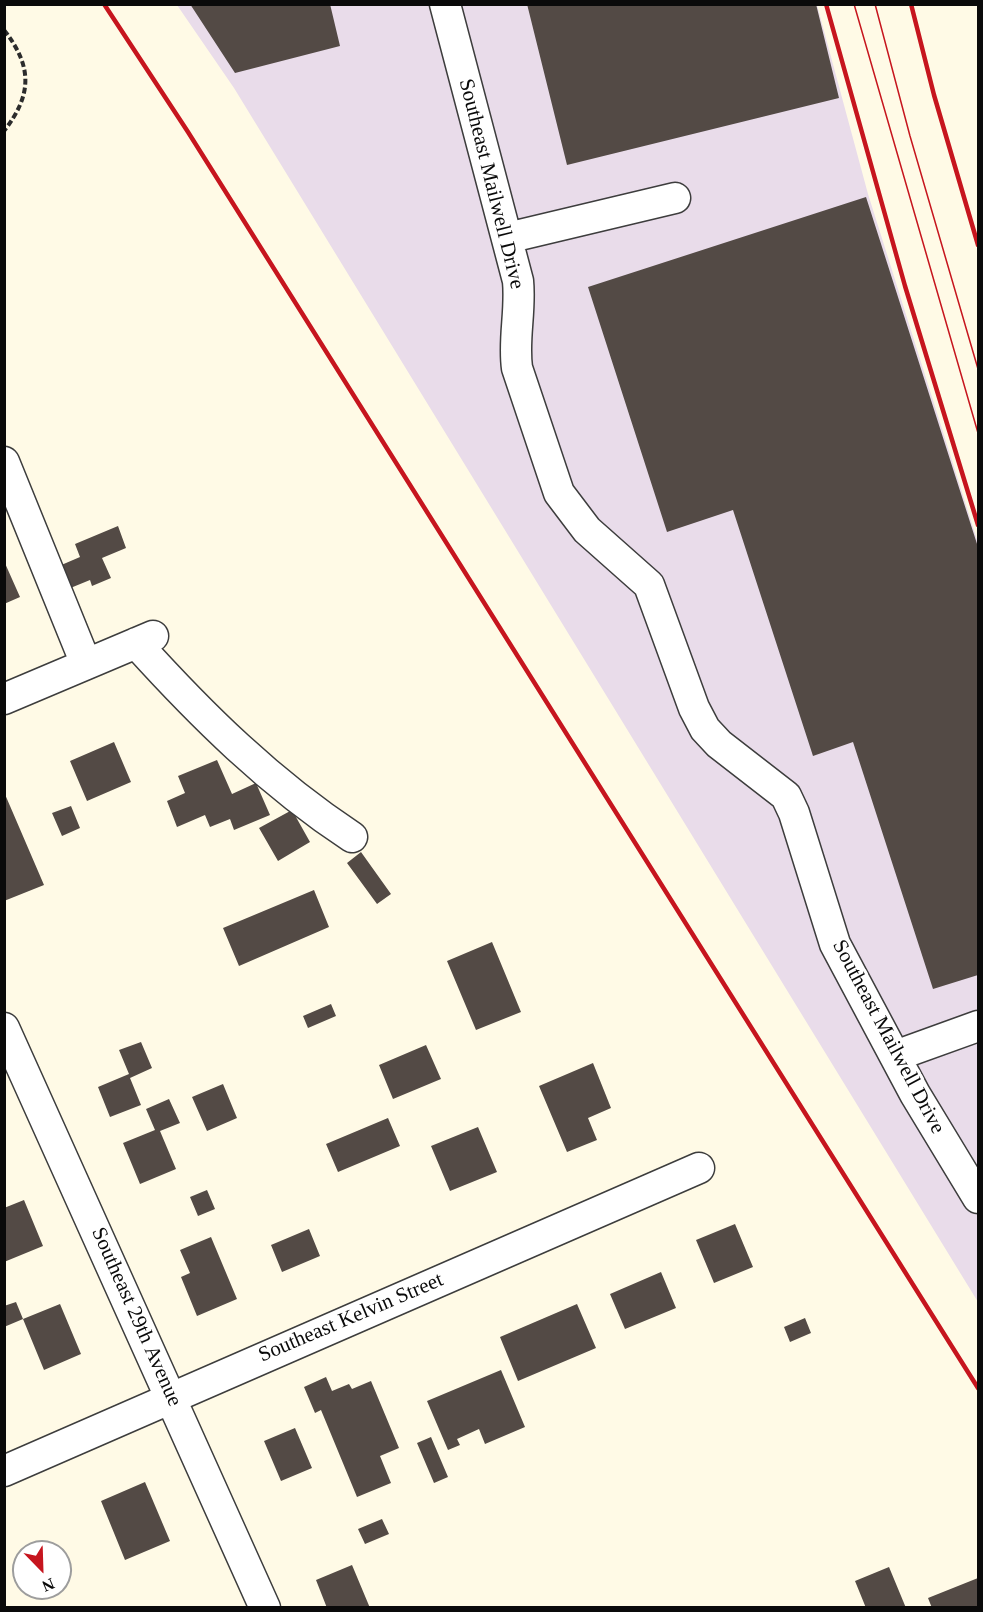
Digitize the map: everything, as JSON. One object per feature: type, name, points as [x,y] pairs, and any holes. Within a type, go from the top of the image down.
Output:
[{"type":"street","name":"Southeast Mailwell Drive","points":[[445,4],[507,238],[520,298],[515,351],[517,368],[559,493],[587,530],[649,585],[694,708],[705,729],[719,744],[786,796],[794,813],[835,944],[895,1056],[978,1198]]},
{"type":"street","points":[[507,238],[675,198]]},
{"type":"street","points":[[4,462],[86,664]]},
{"type":"street","points":[[4,699],[145,640],[200,713],[265,772],[314,812],[352,837]]},
{"type":"street","points":[[895,1056],[978,1026]]},
{"type":"street","name":"Southeast 29th Avenue","points":[[4,1028],[172,1396],[265,1608]]},
{"type":"street","name":"Southeast Kelvin Street","points":[[4,1471],[699,1168]]},
{"type":"path","points":[[4,30],[14,43],[26,73],[27,91],[20,109],[4,131]]},
{"type":"shaded area","points":[[177,5],[817,5],[868,194],[978,543],[978,1302],[234,88]]},
{"type":"building","points":[[190,4],[330,4],[340,46],[235,73]]},
{"type":"building","points":[[527,4],[816,4],[839,98],[567,165]]},
{"type":"building","points":[[866,197],[978,547],[978,975],[933,989],[853,742],[813,756],[733,510],[667,532],[588,287]]},
{"type":"building","points":[[118,526],[126,548],[102,558],[111,578],[92,586],[90,580],[68,589],[59,566],[80,557],[75,544]]},
{"type":"building","points":[[4,561],[20,597],[4,604]]},
{"type":"building","points":[[114,742],[131,782],[87,801],[70,761]]},
{"type":"building","points":[[217,760],[232,794],[256,783],[270,815],[234,830],[230,819],[210,827],[205,815],[177,827],[167,801],[185,793],[178,776]]},
{"type":"building","points":[[4,792],[44,885],[4,901]]},
{"type":"building","points":[[71,806],[80,828],[62,836],[52,813]]},
{"type":"building","points":[[292,810],[310,842],[278,861],[259,828]]},
{"type":"building","points":[[361,852],[391,894],[377,904],[347,863]]},
{"type":"building","points":[[314,890],[329,927],[239,966],[223,928]]},
{"type":"building","points":[[492,942],[521,1012],[476,1030],[447,961]]},
{"type":"building","points":[[331,1004],[336,1016],[308,1028],[303,1016]]},
{"type":"building","points":[[141,1042],[152,1068],[130,1078],[141,1105],[110,1117],[98,1087],[129,1074],[119,1050]]},
{"type":"building","points":[[426,1045],[441,1079],[393,1099],[379,1065]]},
{"type":"building","points":[[593,1063],[611,1108],[588,1118],[597,1140],[567,1152],[539,1086]]},
{"type":"building","points":[[223,1084],[237,1118],[207,1131],[192,1097]]},
{"type":"building","points":[[169,1099],[180,1123],[160,1131],[176,1169],[140,1184],[123,1143],[155,1130],[146,1109]]},
{"type":"building","points":[[388,1118],[400,1146],[338,1172],[326,1144]]},
{"type":"building","points":[[478,1127],[497,1172],[450,1191],[431,1146]]},
{"type":"building","points":[[207,1190],[215,1209],[198,1216],[190,1197]]},
{"type":"building","points":[[24,1200],[43,1246],[4,1262],[4,1208]]},
{"type":"building","points":[[735,1224],[753,1267],[714,1283],[696,1240]]},
{"type":"building","points":[[309,1229],[320,1256],[282,1272],[271,1245]]},
{"type":"building","points":[[211,1237],[237,1299],[197,1316],[181,1277],[190,1273],[180,1250]]},
{"type":"building","points":[[661,1272],[676,1308],[625,1329],[610,1294]]},
{"type":"building","points":[[16,1302],[23,1319],[4,1327],[4,1306]]},
{"type":"building","points":[[60,1304],[81,1354],[44,1370],[23,1319]]},
{"type":"building","points":[[577,1304],[596,1348],[518,1381],[500,1337]]},
{"type":"building","points":[[805,1318],[811,1333],[790,1342],[784,1327]]},
{"type":"building","points":[[501,1370],[525,1427],[485,1444],[479,1429],[457,1439],[460,1445],[448,1450],[427,1401]]},
{"type":"building","points":[[326,1377],[332,1391],[349,1384],[352,1389],[371,1381],[399,1448],[380,1456],[391,1483],[357,1497],[321,1410],[315,1413],[304,1387]]},
{"type":"building","points":[[295,1428],[312,1468],[281,1481],[264,1441]]},
{"type":"building","points":[[431,1437],[448,1477],[434,1483],[417,1443]]},
{"type":"building","points":[[145,1482],[170,1541],[125,1560],[101,1501]]},
{"type":"building","points":[[382,1519],[389,1534],[365,1544],[358,1529]]},
{"type":"building","points":[[352,1565],[370,1608],[327,1608],[316,1580]]},
{"type":"building","points":[[889,1567],[906,1608],[866,1608],[855,1581]]},
{"type":"building","points":[[978,1578],[978,1608],[932,1608],[928,1598]]},
{"type":"tram line","points":[[854,4],[978,433]]},
{"type":"tram line","points":[[875,4],[910,136],[978,369]]},
{"type":"railway","points":[[104,4],[188,132],[978,1388]]},
{"type":"railway","points":[[826,4],[905,286],[978,525]]},
{"type":"railway","points":[[911,4],[934,95],[978,245]]}]
